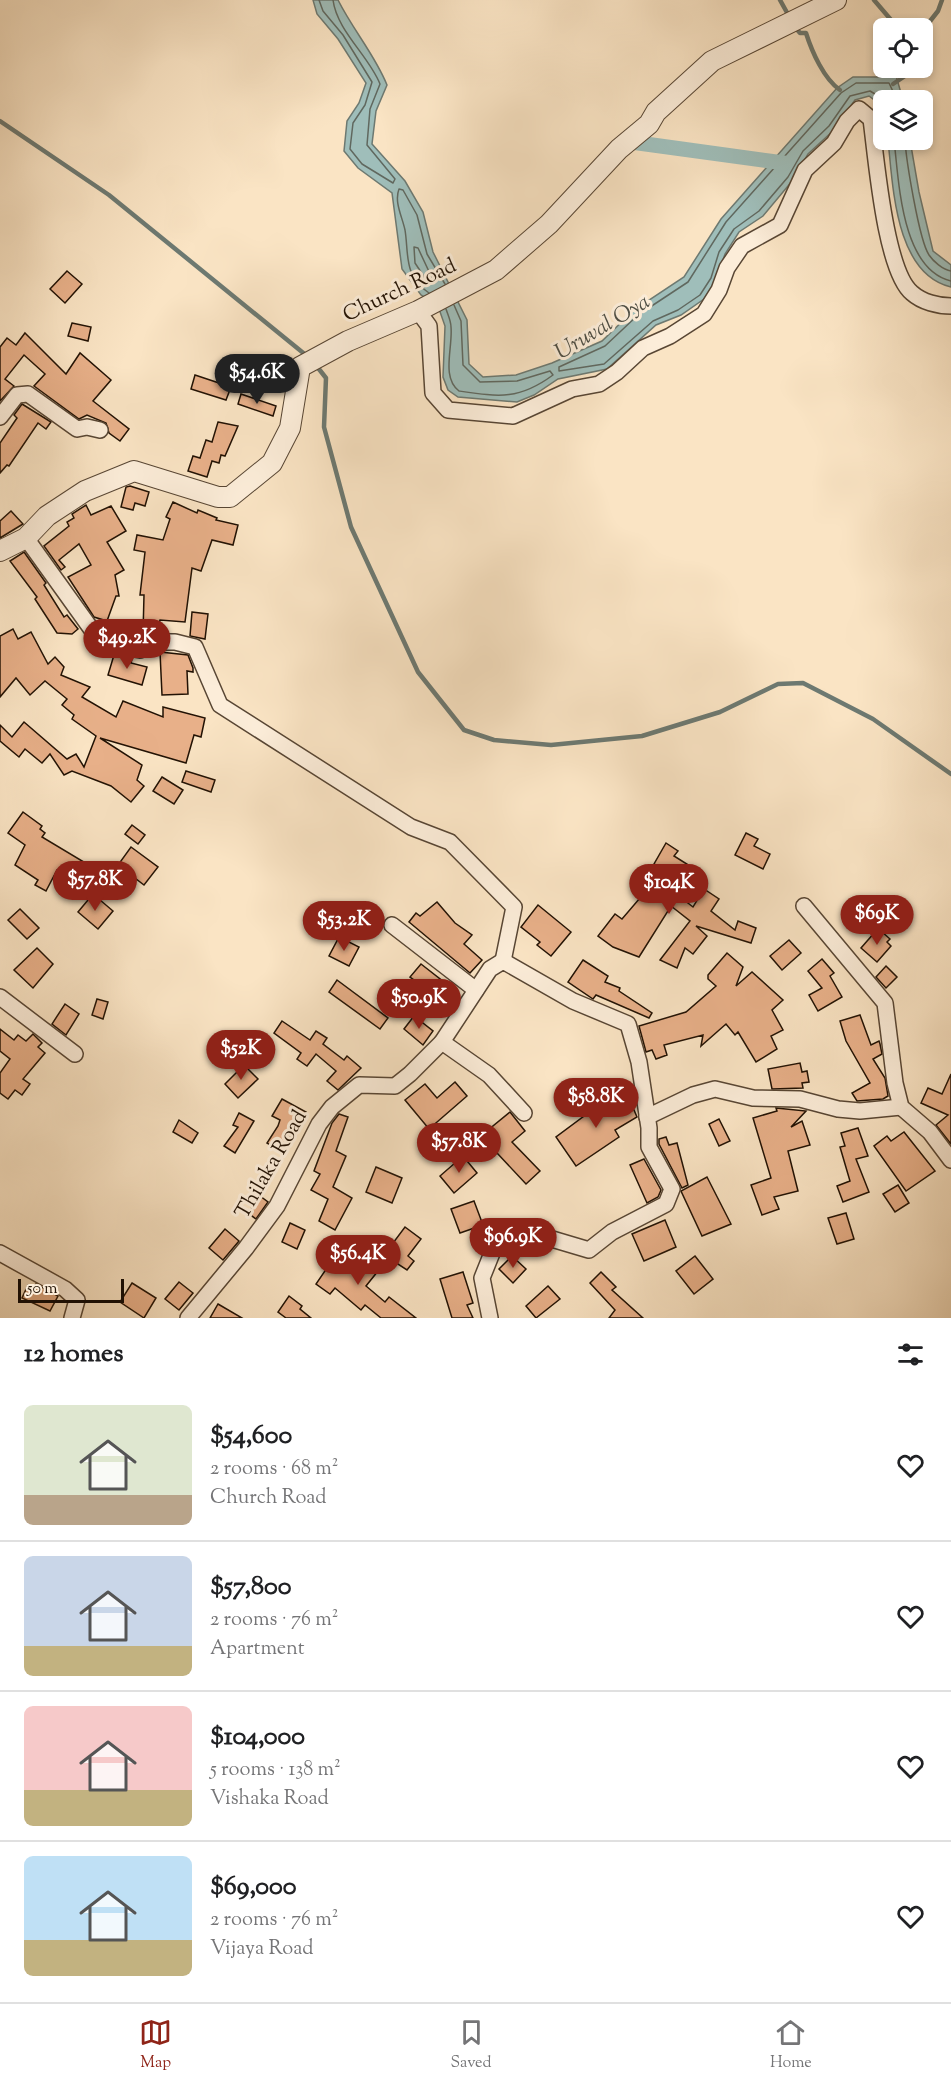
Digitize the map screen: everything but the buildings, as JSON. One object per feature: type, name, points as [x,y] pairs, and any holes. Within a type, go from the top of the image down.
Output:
[{"type":"street","name":"Church Road","points":[[0,551],[26,538],[48,516],[85,491],[134,471],[218,497],[230,497],[272,463],[290,428],[300,367],[348,341],[467,287],[496,270],[549,225],[618,149],[649,124],[656,112],[712,61],[789,21],[836,0]]},
{"type":"street","points":[[417,310],[429,326],[433,393],[448,410],[513,416],[572,389],[599,384],[617,372],[643,348],[670,336],[704,314],[719,290],[727,268],[742,246],[780,225],[805,170],[834,143],[859,109],[871,119],[889,240],[900,276],[912,293],[938,306],[951,306]]},
{"type":"street","points":[[0,417],[17,395],[28,394],[77,429],[87,427],[100,430]]},
{"type":"street","points":[[26,538],[97,637],[109,644],[140,650],[155,642],[175,642],[195,647],[220,705],[411,827],[450,842],[514,907],[502,962],[573,1002],[628,1024],[639,1062],[647,1117],[648,1147],[672,1189],[666,1204],[612,1232],[589,1250],[525,1231],[495,1243],[482,1278],[490,1318]]},
{"type":"street","points":[[804,906],[885,1003],[895,1083],[901,1107],[930,1132],[951,1160]]},
{"type":"street","points":[[392,925],[476,990]]},
{"type":"street","name":"Thilaka Road","points":[[188,1318],[246,1248],[277,1206],[319,1124],[332,1107],[359,1085],[396,1086],[442,1042],[490,969],[502,962]]},
{"type":"street","points":[[0,997],[75,1054]]},
{"type":"street","points":[[442,1042],[489,1074],[524,1113]]},
{"type":"street","points":[[647,1117],[693,1095],[715,1089],[753,1098],[808,1100],[838,1109],[860,1111],[901,1107]]},
{"type":"street","points":[[0,1253],[65,1289],[77,1300],[72,1318]]},
{"type":"water","points":[[313,0],[338,0],[382,74],[387,85],[376,111],[372,144],[405,181],[423,212],[433,252],[467,320],[469,364],[483,377],[516,375],[552,363],[602,341],[634,310],[684,277],[721,219],[837,88],[853,77],[873,77],[897,78],[900,90],[873,90],[873,99],[869,96],[855,100],[834,130],[808,154],[793,180],[763,216],[739,232],[725,254],[716,281],[704,299],[681,315],[656,325],[607,369],[558,379],[534,395],[517,402],[458,397],[448,390],[443,377],[445,326],[438,306],[421,295],[402,269],[392,193],[358,168],[344,151],[347,121],[359,103],[366,83],[338,39],[317,14]]},
{"type":"water","points":[[889,150],[912,150],[933,251],[951,265],[951,287],[932,279],[918,265],[900,226]]},
{"type":"waterway","points":[[780,0],[790,18]]},
{"type":"waterway","points":[[874,0],[889,18]]},
{"type":"waterway","points":[[932,18],[942,0]]},
{"type":"waterway","points":[[794,26],[800,33],[806,33],[824,72],[840,90]]},
{"type":"waterway","points":[[893,84],[902,78]]},
{"type":"waterway","points":[[0,121],[109,195],[307,356]]},
{"type":"waterway","points":[[631,142],[784,163]]},
{"type":"waterway","points":[[315,364],[326,378],[324,427],[351,527],[418,672],[464,730],[494,740],[551,745],[642,736],[720,712],[778,684],[803,683],[873,719],[951,774]]},
{"type":"water label","name":"Uruval Oya","points":[[603,328]]}]
